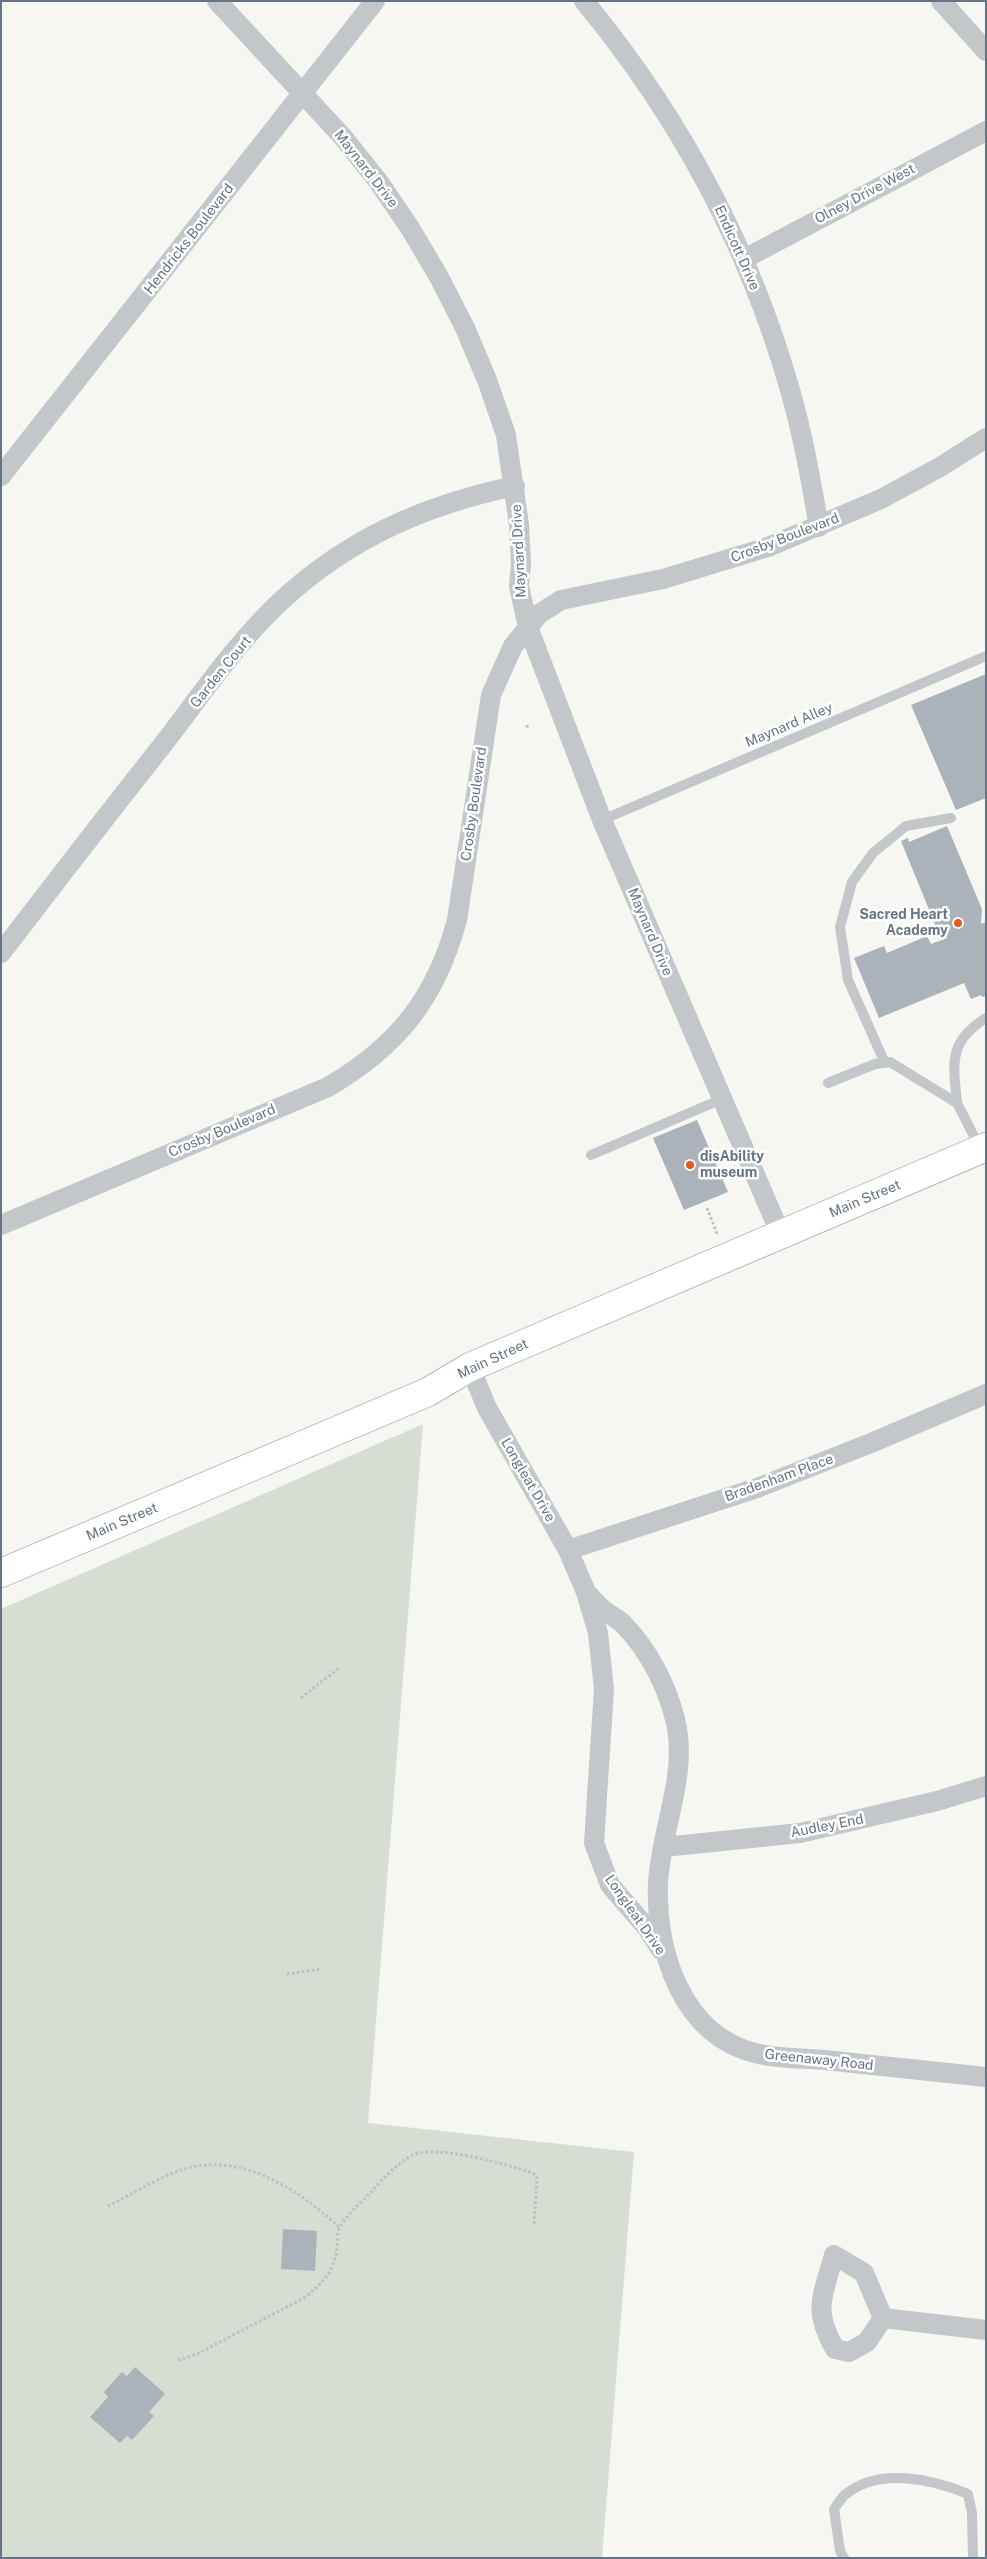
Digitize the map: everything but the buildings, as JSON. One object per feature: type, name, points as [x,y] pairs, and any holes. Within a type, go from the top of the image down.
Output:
[{"type":"main road","name":"Main Street","points":[[1,1573],[428,1392],[470,1367],[983,1149]]},
{"type":"street","name":"Maynard Drive","points":[[217,1],[342,136],[378,181],[410,228],[439,277],[465,328],[488,380],[506,434],[515,486],[519,525],[521,563],[519,586],[528,627],[602,820],[781,1234]]},
{"type":"street","name":"Hendricks Boulevard","points":[[1,476],[304,94],[375,1]]},
{"type":"street","name":"Endicott Drive","points":[[584,1],[650,86],[716,200],[744,259],[769,324],[790,390],[807,458],[819,527]]},
{"type":"street","points":[[941,1],[985,51]]},
{"type":"street","name":"Olney Drive West","points":[[744,259],[984,129]]},
{"type":"street","name":"Crosby Boulevard","points":[[1,1225],[328,1087],[356,1071],[399,1034],[432,988],[448,951],[457,920],[491,695],[513,646],[539,614],[561,600],[662,579],[716,564],[819,527],[881,499],[940,467],[986,438]]},
{"type":"street","name":"Garden Court","points":[[1,953],[232,656],[280,602],[344,552],[382,530],[421,511],[481,493],[515,486]]},
{"type":"street","name":"Longleat Drive","points":[[470,1367],[487,1408],[568,1550],[586,1592],[598,1632],[604,1689],[594,1843],[610,1885],[647,1928],[667,1960]]},
{"type":"street","name":"Bradenham Place","points":[[568,1550],[757,1488],[986,1394]]},
{"type":"street","name":"Longleat Drive","points":[[586,1592],[604,1611],[623,1624],[638,1642],[654,1668],[676,1720],[678,1750],[676,1785],[658,1882],[658,1908],[667,1960]]},
{"type":"street","name":"Audley End","points":[[664,1847],[809,1831],[937,1801],[986,1786]]},
{"type":"street","name":"Greenaway Road","points":[[667,1960],[682,1996],[698,2017],[717,2034],[756,2053],[986,2077]]},
{"type":"street","points":[[884,2318],[986,2330]]},
{"type":"lane","name":"Maynard Alley","points":[[602,820],[986,656]]},
{"type":"lane","points":[[885,1063],[848,980],[840,927],[852,882],[873,852],[906,826],[950,818]]},
{"type":"lane","points":[[983,1149],[957,1103],[954,1058],[961,1038],[970,1028],[986,1018]]},
{"type":"lane","points":[[828,1083],[890,1062],[957,1103]]},
{"type":"lane","points":[[591,1155],[722,1099]]},
{"type":"lane","points":[[844,2558],[840,2552],[834,2509],[845,2494],[869,2480],[896,2477],[950,2486],[968,2494],[972,2513],[973,2558]]},
{"type":"path","points":[[527,725],[528,730]]},
{"type":"path","points":[[714,1159],[729,1153]]},
{"type":"path","points":[[707,1208],[719,1237]]},
{"type":"path","points":[[301,1698],[339,1668]]},
{"type":"path","points":[[287,1974],[321,1969]]},
{"type":"path","points":[[178,2360],[197,2354],[304,2298],[317,2288],[328,2276],[335,2262],[339,2228],[392,2168],[414,2154],[426,2152],[487,2160],[533,2173],[537,2177],[534,2225]]},
{"type":"path","points":[[108,2206],[168,2175],[191,2167],[226,2166],[248,2169],[274,2180],[339,2228]]},
{"type":"shaded area","points":[[423,1424],[368,2123],[634,2152],[602,2558],[1,2558],[1,1609]]},
{"type":"place","name":"Sacred Heart Academy","points":[[958,923]]},
{"type":"place","name":"disAbility museum","points":[[690,1165]]}]
